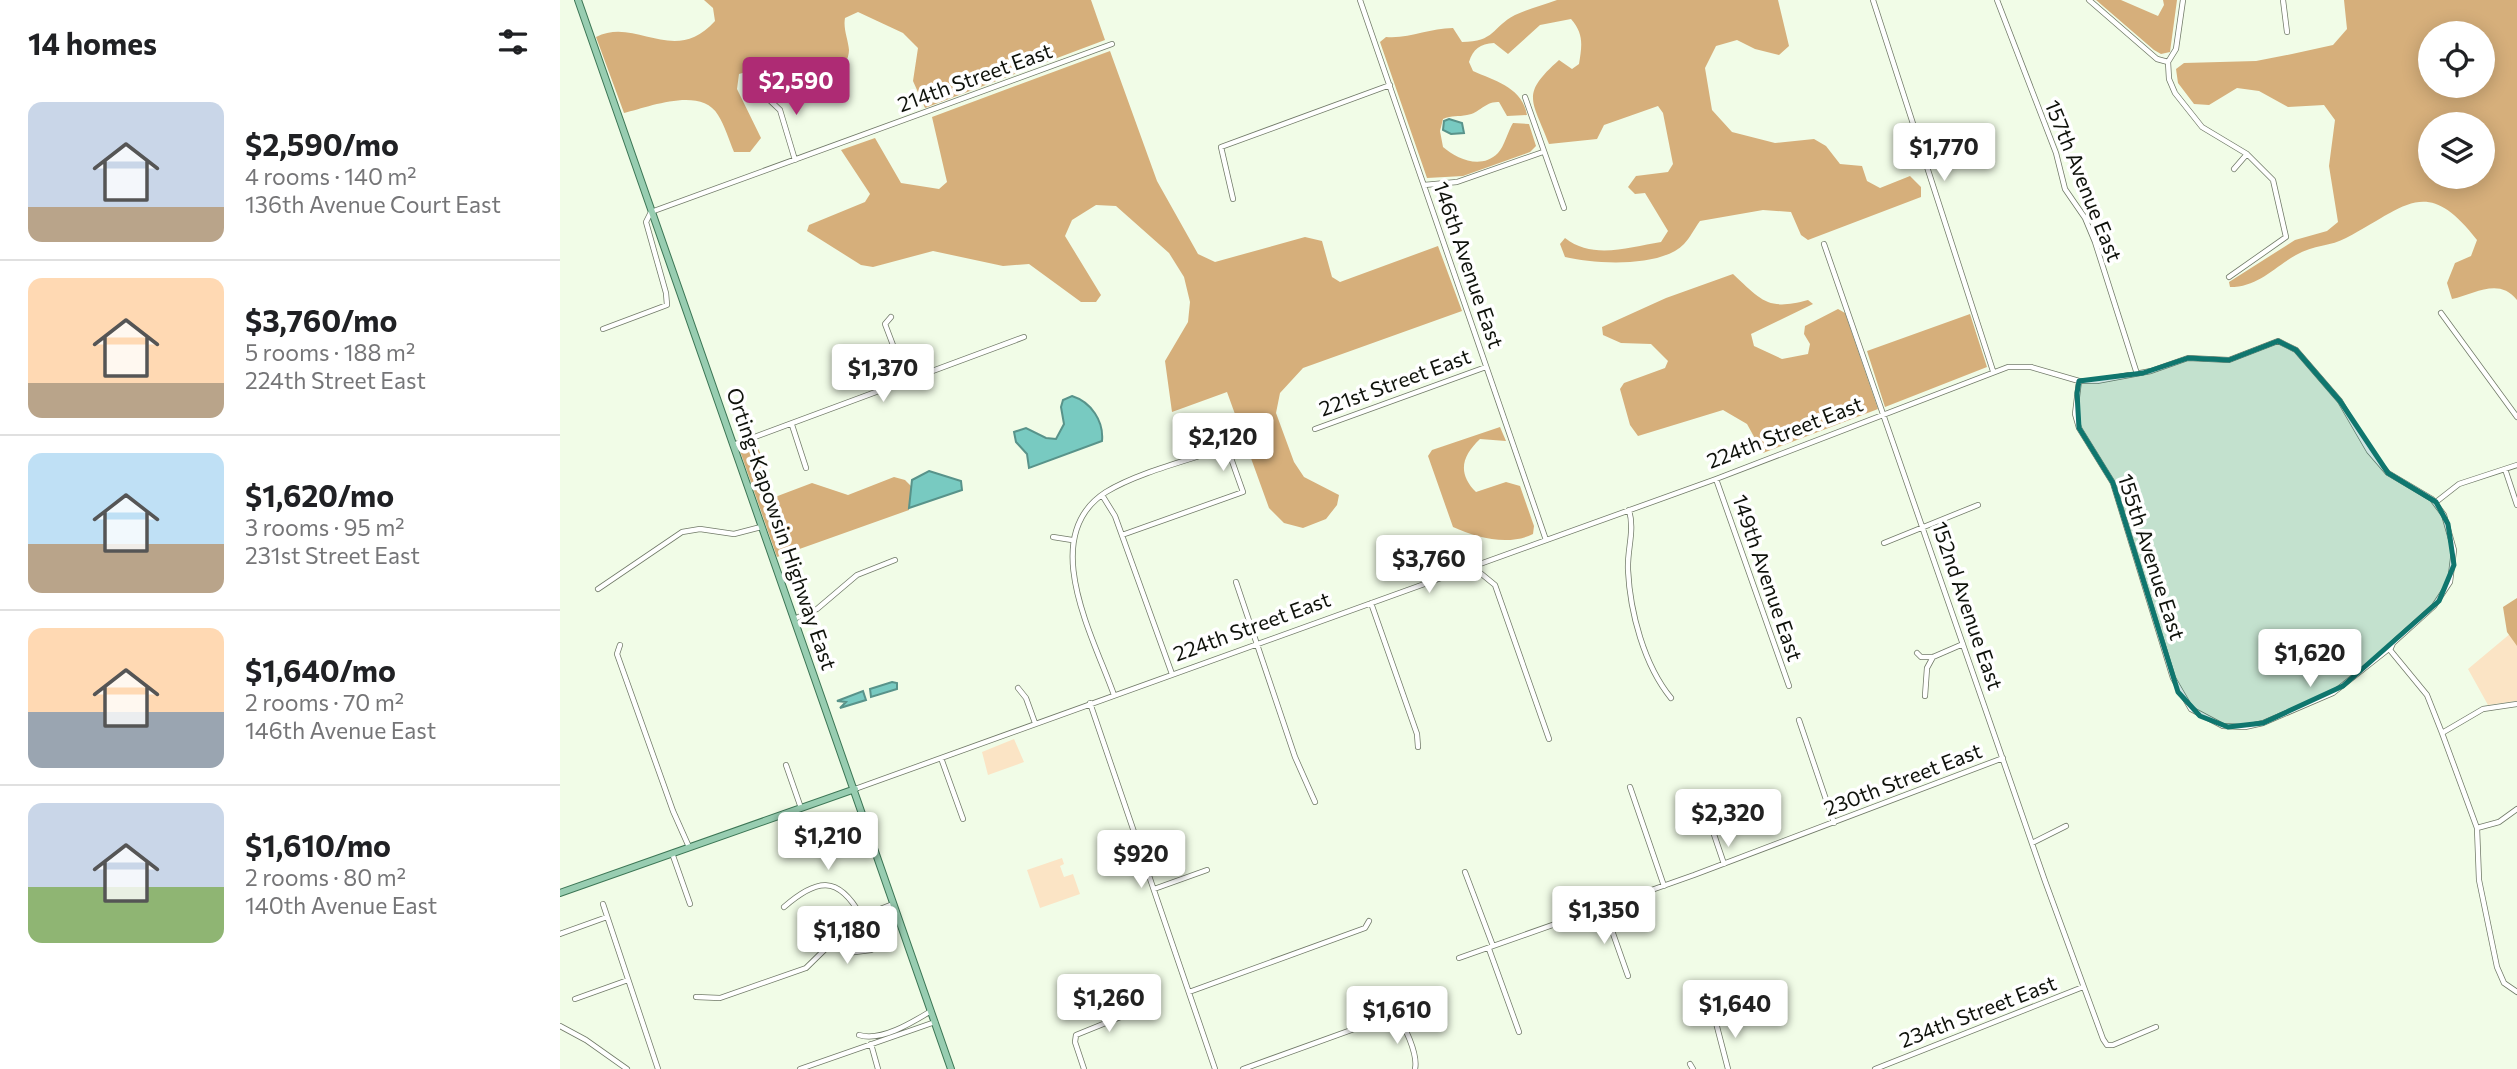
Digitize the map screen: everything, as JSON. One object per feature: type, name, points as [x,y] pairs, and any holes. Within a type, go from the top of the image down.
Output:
[{"type":"main road","name":"Orting-Kapowsin Highway East","points":[[578,0],[951,1069]]},
{"type":"main road","name":"224th Street East","points":[[560,893],[855,789]]},
{"type":"street","name":"146th Avenue East","points":[[1360,0],[1546,540]]},
{"type":"street","points":[[1873,0],[1993,371]]},
{"type":"street","name":"157th Avenue East","points":[[1997,0],[2056,153],[2065,189],[2085,218],[2095,242],[2137,374]]},
{"type":"street","points":[[2089,0],[2157,59],[2168,62]]},
{"type":"street","points":[[2183,0],[2176,49],[2168,62],[2169,79],[2175,93],[2202,127],[2247,154],[2275,183],[2287,235],[2229,277]]},
{"type":"street","points":[[2283,0],[2287,32]]},
{"type":"street","name":"214th Street East","points":[[651,212],[1112,44]]},
{"type":"street","points":[[1233,199],[1221,147],[1390,85]]},
{"type":"street","points":[[762,93],[780,110],[795,160]]},
{"type":"street","points":[[1525,97],[1564,208]]},
{"type":"street","points":[[1424,186],[1457,182],[1543,152]]},
{"type":"street","points":[[2234,169],[2247,154]]},
{"type":"street","points":[[603,329],[667,305],[646,222],[651,212]]},
{"type":"street","name":"152nd Avenue East","points":[[1824,244],[2081,978]]},
{"type":"street","points":[[2441,313],[2517,417]]},
{"type":"street","points":[[891,317],[885,324],[907,382]]},
{"type":"street","points":[[733,445],[1024,337]]},
{"type":"street","points":[[2079,381],[2137,374],[2188,358],[2229,360],[2269,343],[2287,344],[2296,350],[2340,401],[2369,451],[2388,474],[2436,502],[2444,514],[2451,536],[2454,558],[2452,576],[2439,601],[2390,647],[2394,658],[2427,695],[2477,828],[2479,880],[2497,967],[2504,983],[2517,992]]},
{"type":"street","name":"224th Street East","points":[[855,789],[1716,479],[1993,371],[2025,366],[2079,381]]},
{"type":"street","name":"221st Street East","points":[[1315,429],[1486,367]]},
{"type":"street","name":"155th Avenue East","points":[[2079,381],[2075,414],[2079,428],[2113,483],[2178,692],[2200,716],[2223,726],[2253,725],[2325,697],[2343,687],[2390,647]]},
{"type":"street","points":[[792,425],[806,468]]},
{"type":"street","points":[[1114,695],[1073,579],[1072,540],[1083,514],[1102,495],[1116,487],[1227,447],[1243,492],[1122,535]]},
{"type":"street","points":[[2436,502],[2459,484],[2517,465]]},
{"type":"street","points":[[2505,469],[2517,505]]},
{"type":"street","name":"149th Avenue East","points":[[1716,479],[1789,687]]},
{"type":"street","points":[[1102,495],[1122,535],[1172,674]]},
{"type":"street","points":[[1884,543],[1978,505]]},
{"type":"street","points":[[1629,510],[1633,530],[1629,559],[1631,604],[1656,677],[1671,698]]},
{"type":"street","points":[[598,589],[682,532],[700,529],[734,534],[761,527]]},
{"type":"street","points":[[1053,537],[1072,540]]},
{"type":"street","points":[[794,619],[817,609],[857,575],[895,560]]},
{"type":"street","points":[[1472,567],[1495,585],[1549,739]]},
{"type":"street","points":[[1236,582],[1295,757],[1315,802]]},
{"type":"street","points":[[1371,603],[1418,747]]},
{"type":"street","points":[[620,645],[617,654],[673,811],[689,847]]},
{"type":"street","points":[[1928,665],[1922,664],[1919,655],[1933,657],[1964,645]]},
{"type":"street","points":[[1925,696],[1928,665],[1933,657]]},
{"type":"street","points":[[1018,688],[1026,698],[1035,723]]},
{"type":"street","points":[[1090,703],[1216,1069]]},
{"type":"street","points":[[2442,733],[2475,712],[2517,704]]},
{"type":"street","points":[[1799,720],[1835,823]]},
{"type":"street","points":[[941,758],[962,819]]},
{"type":"street","name":"230th Street East","points":[[1459,958],[1724,864],[2003,758]]},
{"type":"street","points":[[786,765],[801,807]]},
{"type":"street","points":[[1630,787],[1664,886]]},
{"type":"street","points":[[1703,802],[1724,864]]},
{"type":"street","points":[[2477,828],[2494,824],[2517,810]]},
{"type":"street","points":[[2032,843],[2066,826]]},
{"type":"street","points":[[672,853],[690,904]]},
{"type":"street","points":[[1154,889],[1207,870]]},
{"type":"street","points":[[1465,872],[1519,1032]]},
{"type":"street","points":[[784,908],[806,888],[820,884],[846,894],[861,916]]},
{"type":"street","points":[[696,997],[720,998],[806,968],[861,916],[894,903]]},
{"type":"street","points":[[603,904],[658,1069]]},
{"type":"street","points":[[1604,908],[1628,976]]},
{"type":"street","points":[[560,934],[607,917]]},
{"type":"street","points":[[1189,992],[1365,929],[1369,921]]},
{"type":"street","points":[[834,942],[847,953],[871,950]]},
{"type":"street","name":"234th Street East","points":[[1875,1069],[2084,987],[2081,978]]},
{"type":"street","points":[[575,999],[628,980]]},
{"type":"street","points":[[2084,987],[2107,1045],[2118,1044],[2156,1027]]},
{"type":"street","points":[[859,1035],[868,1037],[883,1033],[931,1011]]},
{"type":"street","points":[[1084,1069],[1075,1037],[1080,1031],[1128,1014]]},
{"type":"street","points":[[1242,1069],[1395,1016],[1401,1021],[1416,1060],[1415,1068]]},
{"type":"street","points":[[1715,1019],[1728,1069]]},
{"type":"street","points":[[800,1069],[935,1022]]},
{"type":"street","points":[[560,1026],[586,1040],[627,1069]]},
{"type":"street","points":[[871,1044],[878,1069]]},
{"type":"highlighted area","points":[[2278,341],[2296,350],[2340,401],[2388,473],[2436,502],[2448,524],[2454,565],[2439,601],[2343,686],[2263,723],[2228,727],[2200,716],[2178,692],[2113,483],[2079,428],[2077,393],[2079,381],[2143,373],[2188,358],[2229,360]]},
{"type":"shaded area","points":[[704,0],[1091,0],[1105,40],[925,108],[913,81],[918,48],[903,33],[858,12],[845,18],[848,57],[828,84],[818,88],[796,88],[753,70],[739,74],[737,89],[761,138],[750,152],[734,152],[718,115],[710,106],[700,102],[687,100],[660,103],[624,113],[596,37],[611,32],[626,32],[670,41],[685,40],[700,34],[715,21],[713,8]]},
{"type":"shaded area","points":[[1557,0],[1778,0],[1789,46],[1779,55],[1755,49],[1737,40],[1716,46],[1705,68],[1712,110],[1732,132],[1775,143],[1814,139],[1826,146],[1840,164],[1862,166],[1867,181],[1880,188],[1910,176],[1921,187],[1921,197],[1808,240],[1801,235],[1791,212],[1763,210],[1700,221],[1684,244],[1673,252],[1644,261],[1609,262],[1565,257],[1560,244],[1565,238],[1587,249],[1612,250],[1661,242],[1668,231],[1645,193],[1635,194],[1628,187],[1636,176],[1668,172],[1673,164],[1663,113],[1658,106],[1604,125],[1597,139],[1549,144],[1534,107],[1534,90],[1559,60],[1572,69],[1579,64],[1581,40],[1571,19],[1540,25],[1508,54],[1494,43],[1489,44],[1475,51],[1469,62],[1473,71],[1514,91],[1524,105],[1527,115],[1507,116],[1499,102],[1494,102],[1472,114],[1443,119],[1440,131],[1443,147],[1469,161],[1484,161],[1498,153],[1513,123],[1529,124],[1536,146],[1530,152],[1463,176],[1427,178],[1380,42],[1386,37],[1453,28],[1462,42],[1473,41],[1487,37],[1515,15]]},
{"type":"shaded area","points":[[2096,0],[2121,0],[2158,16],[2164,5],[2163,0],[2177,0],[2170,52],[2161,54],[2154,50]]},
{"type":"shaded area","points":[[2344,0],[2517,0],[2517,300],[2510,293],[2495,288],[2452,299],[2447,283],[2455,263],[2471,256],[2477,240],[2443,207],[2429,202],[2400,208],[2341,241],[2296,255],[2249,284],[2230,287],[2229,282],[2295,240],[2327,231],[2338,222],[2329,166],[2335,120],[2324,105],[2288,107],[2259,91],[2237,88],[2209,105],[2194,104],[2178,83],[2176,69],[2184,63],[2256,61],[2333,45],[2347,29]]},
{"type":"shaded area","points":[[1110,51],[1157,181],[1198,254],[1215,262],[1305,237],[1322,241],[1332,277],[1340,282],[1438,246],[1462,311],[1303,368],[1280,393],[1276,413],[1294,462],[1304,477],[1339,495],[1337,505],[1326,519],[1303,528],[1284,523],[1269,508],[1227,392],[1172,412],[1165,361],[1188,322],[1190,302],[1184,277],[1169,253],[1116,206],[1096,205],[1072,220],[1065,236],[1101,295],[1096,302],[1081,302],[1029,264],[1003,266],[933,251],[873,267],[861,265],[807,231],[809,225],[865,202],[870,194],[841,150],[875,138],[901,183],[939,189],[947,182],[932,117]]},
{"type":"shaded area","points":[[1733,274],[1759,297],[1774,304],[1808,300],[1813,304],[1751,334],[1754,346],[1782,359],[1808,354],[1810,344],[1804,334],[1805,326],[1838,309],[1845,313],[1878,409],[1763,453],[1747,424],[1723,410],[1638,436],[1630,425],[1620,389],[1624,383],[1665,368],[1668,361],[1651,344],[1621,343],[1603,335],[1602,327],[1666,298]]},
{"type":"shaded area","points":[[1970,314],[1987,367],[1885,407],[1867,351]]},
{"type":"shaded area","points":[[1500,427],[1506,441],[1480,439],[1466,458],[1464,471],[1476,492],[1506,482],[1520,486],[1534,526],[1533,534],[1514,540],[1483,537],[1453,527],[1428,456],[1432,450]]},
{"type":"shaded area","points":[[757,445],[763,460],[767,492],[775,497],[812,483],[848,495],[894,477],[905,480],[912,487],[909,510],[777,557],[740,451]]},
{"type":"shaded area","points":[[2517,598],[2517,646],[2507,632],[2503,607]]},
{"type":"shaded area","points":[[2511,633],[2517,643],[2517,701],[2488,705],[2468,669]]},
{"type":"shaded area","points":[[1014,739],[1024,762],[988,775],[982,752]]},
{"type":"shaded area","points":[[1062,858],[1064,864],[1060,866],[1064,877],[1073,874],[1080,894],[1040,908],[1027,870]]},
{"type":"water","points":[[1449,119],[1462,123],[1464,133],[1451,134],[1443,130],[1444,121]]},
{"type":"water","points":[[1072,396],[1095,413],[1101,426],[1102,441],[1029,468],[1027,454],[1016,442],[1014,432],[1026,428],[1046,438],[1056,439],[1064,424],[1061,407],[1063,400]]},
{"type":"water","points":[[929,471],[961,481],[962,490],[909,508],[912,480]]},
{"type":"water","points":[[897,683],[897,689],[871,697],[870,689]]},
{"type":"water","points":[[863,691],[866,700],[840,708],[846,702],[837,701]]}]
